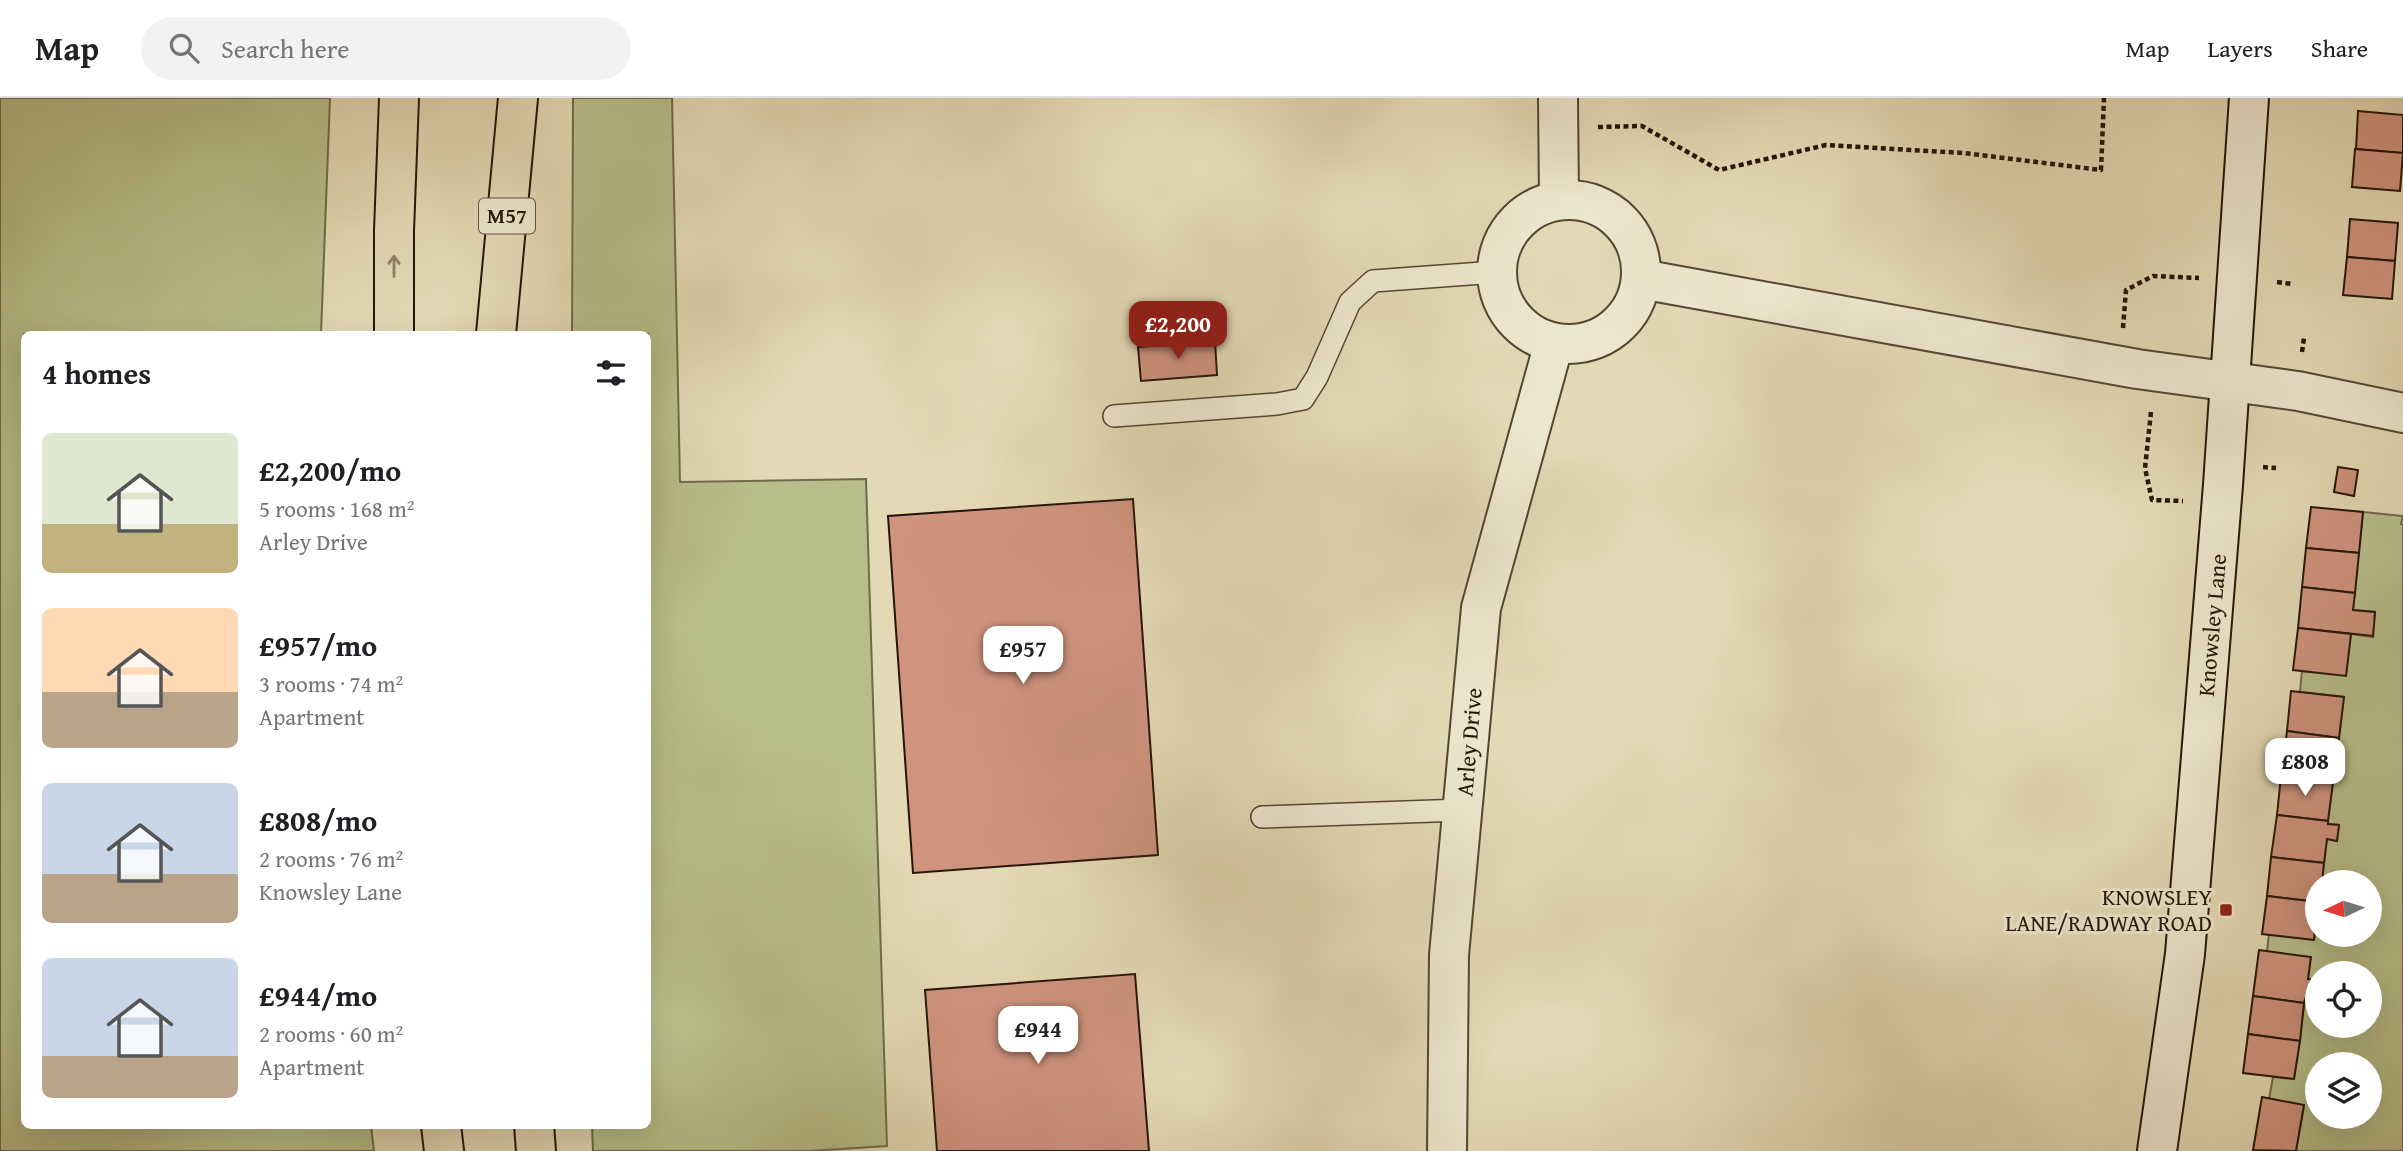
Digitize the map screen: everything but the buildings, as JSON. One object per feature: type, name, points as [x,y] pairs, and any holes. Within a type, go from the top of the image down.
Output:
[{"type":"highway","points":[[394,331],[394,231],[399,98]]},
{"type":"highway","name":"M57","points":[[485,331],[485,232],[491,98]]},
{"type":"highway","name":"M57","points":[[496,331],[518,98]]},
{"type":"highway","points":[[442,1129],[444,1151]]},
{"type":"highway","points":[[534,1129],[536,1151]]},
{"type":"street","name":"Knowsley Lane","points":[[2157,1151],[2185,954],[2231,382],[2249,98]]},
{"type":"street","points":[[1558,113],[1559,200]]},
{"type":"street","points":[[1559,200],[1581,200],[1602,207],[1619,219],[1633,237],[1640,257],[1641,279],[1636,299],[1626,317],[1612,331],[1594,341],[1574,345],[1554,343],[1531,334],[1512,318],[1500,296],[1496,272],[1500,246],[1514,224],[1534,207],[1559,200]]},
{"type":"street","points":[[1641,279],[2137,369],[2298,391],[2403,414]]},
{"type":"street","name":"Arley Drive","points":[[1447,1151],[1449,955],[1481,608],[1554,343]]},
{"type":"lane","points":[[1114,416],[1277,404],[1303,399],[1317,377],[1350,302],[1373,281],[1496,272]]},
{"type":"lane","points":[[1262,817],[1462,810]]},
{"type":"path","points":[[1558,113],[1642,126],[1718,170],[1826,145],[1964,153],[2101,170],[2104,98]]},
{"type":"green space","points":[[0,98],[330,98],[321,331],[21,331],[21,1129],[371,1129],[374,1151],[0,1151]]},
{"type":"green space","points":[[573,98],[672,98],[680,482],[866,479],[887,1146],[810,1151],[593,1151],[592,1129],[651,1129],[651,331],[572,331]]},
{"type":"green space","points":[[2363,512],[2403,516],[2403,1151],[2296,1151],[2304,1106],[2269,1099],[2273,1077],[2294,1079],[2305,999],[2305,1038],[2382,1038],[2382,961],[2305,961],[2305,977],[2267,951],[2269,934],[2305,939],[2305,947],[2382,947],[2382,870],[2323,870],[2327,839],[2337,841],[2339,825],[2328,824],[2328,821],[2344,697],[2300,692],[2302,671],[2346,675],[2351,634],[2373,637],[2375,612],[2353,610]]},
{"type":"place","name":"KNOWSLEY LANE/RADWAY ROAD","points":[[2226,910]]}]
